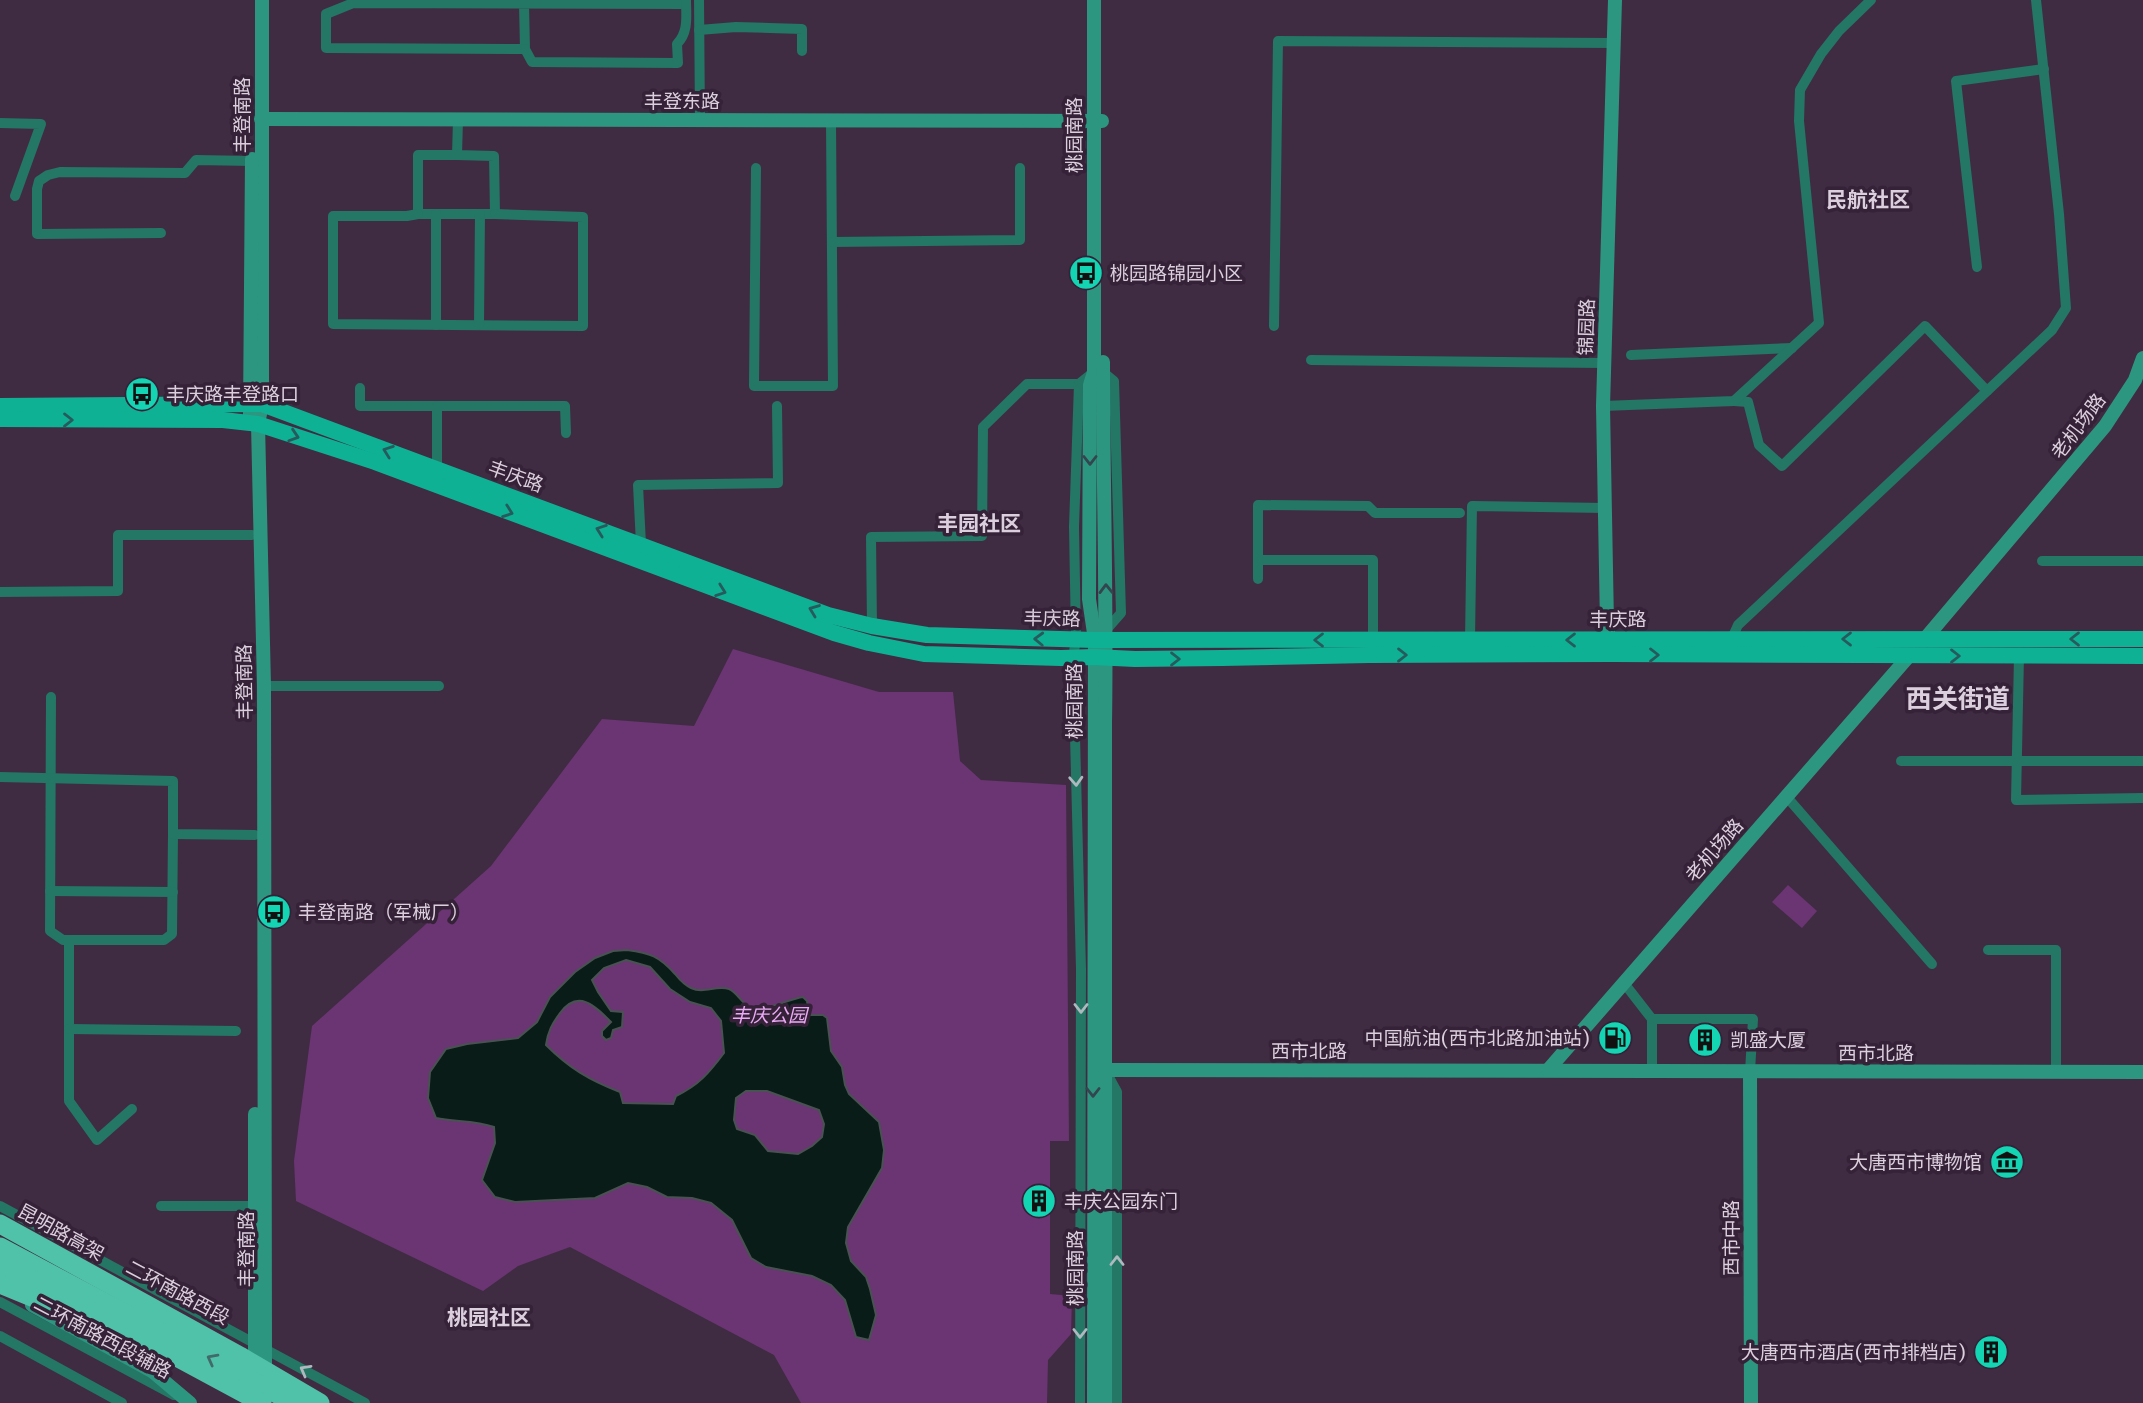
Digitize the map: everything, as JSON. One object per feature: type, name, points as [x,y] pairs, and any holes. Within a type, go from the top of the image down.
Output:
[{"type":"highway","name":"昆明路高架","points":[[0,1224],[320,1403]]},
{"type":"highway","points":[[0,1247],[43,1277],[262,1403]]},
{"type":"highway","points":[[0,1265],[43,1277],[294,1403]]},
{"type":"highway","points":[[0,1276],[232,1403]]},
{"type":"highway","points":[[0,1286],[56,1307]]},
{"type":"main road","name":"丰庆路","points":[[0,405],[256,404],[828,615],[927,635],[1076,639],[1103,636],[1470,640],[1909,656],[2143,656]]},
{"type":"main road","name":"丰庆路","points":[[0,419],[223,420],[254,424],[375,462],[821,629],[869,643],[925,653],[1210,659],[1610,647],[1732,638],[2143,639]]},
{"type":"street","name":"丰登南路","points":[[253,0],[252,161],[256,404]]},
{"type":"street","name":"丰登南路","points":[[260,1354],[255,1206],[253,535],[262,0]]},
{"type":"street","points":[[699,0],[700,120]]},
{"type":"street","name":"桃园南路","points":[[1094,0],[1098,121],[1099,372],[1090,385],[1088,599],[1103,636],[1100,657],[1094,1403]]},
{"type":"street","name":"桃园南路","points":[[1098,121],[1103,0]]},
{"type":"street","name":"锦园路","points":[[1610,647],[1603,406],[1615,0]]},
{"type":"street","points":[[1734,401],[1819,323],[1799,121],[1800,90],[1821,54],[1839,31],[1871,0]]},
{"type":"street","points":[[1732,638],[1738,625],[2052,330],[2066,308],[2036,0]]},
{"type":"street","points":[[524,4],[525,49],[532,62],[678,63],[677,44],[686,30],[686,2],[353,3],[326,14],[326,48],[525,49]]},
{"type":"street","points":[[699,30],[736,27],[802,29],[802,51]]},
{"type":"street","points":[[1274,326],[1278,41],[1613,43]]},
{"type":"street","points":[[1978,267],[1956,80],[2043,69]]},
{"type":"street","name":"丰登东路","points":[[261,119],[1098,121]]},
{"type":"street","points":[[457,155],[458,120]]},
{"type":"street","points":[[755,168],[754,386],[833,386],[831,122]]},
{"type":"street","points":[[0,123],[41,124],[15,196]]},
{"type":"street","points":[[418,214],[418,155],[494,156],[495,214]]},
{"type":"street","points":[[161,233],[37,234],[39,181],[60,172],[185,173],[196,160],[252,161]]},
{"type":"street","points":[[832,242],[1020,240],[1020,168]]},
{"type":"street","points":[[418,214],[583,217],[583,326],[333,324],[332,216],[418,214]]},
{"type":"street","points":[[436,214],[436,325]]},
{"type":"street","points":[[479,325],[480,214]]},
{"type":"street","points":[[1603,406],[1748,402],[1759,445],[1782,466],[1925,326],[1987,391]]},
{"type":"street","points":[[1631,355],[1792,348]]},
{"type":"street","name":"老机场路","points":[[1924,640],[2105,426],[2135,380],[2143,358]]},
{"type":"street","points":[[1311,360],[1604,363]]},
{"type":"street","points":[[872,626],[871,537],[982,536],[983,428],[1027,384],[1079,384],[1099,372],[1114,381],[1121,612],[1103,636]]},
{"type":"street","points":[[1079,384],[1074,527],[1076,639],[1073,658],[1081,969],[1080,1403]]},
{"type":"street","points":[[360,388],[360,406],[565,405],[566,433]]},
{"type":"street","points":[[437,406],[437,469]]},
{"type":"street","points":[[641,544],[638,485],[778,484],[777,406]]},
{"type":"street","name":"丰登南路","points":[[254,424],[264,686],[260,1354]]},
{"type":"street","points":[[1258,579],[1258,505],[1368,506],[1375,513],[1460,513]]},
{"type":"street","points":[[1470,640],[1472,506],[1605,508]]},
{"type":"street","points":[[0,592],[118,591],[118,535],[253,535]]},
{"type":"street","points":[[1258,560],[1373,560],[1373,640]]},
{"type":"street","points":[[2042,561],[2143,561]]},
{"type":"street","name":"老机场路","points":[[1548,1070],[1909,656]]},
{"type":"street","points":[[2019,656],[2016,800],[2143,798]]},
{"type":"street","name":"桃园南路","points":[[1100,657],[1105,723],[1105,1403]]},
{"type":"street","points":[[264,686],[439,686]]},
{"type":"street","points":[[0,777],[50,779],[173,781],[172,934],[164,940],[63,940],[50,931],[50,779],[51,697]]},
{"type":"street","points":[[1901,761],[2143,761]]},
{"type":"street","points":[[1786,796],[1932,964]]},
{"type":"street","points":[[173,834],[255,835]]},
{"type":"street","points":[[50,891],[173,892]]},
{"type":"street","points":[[69,940],[69,1101],[97,1140],[132,1109]]},
{"type":"street","points":[[1988,950],[2056,950],[2056,1072]]},
{"type":"street","points":[[1623,983],[1652,1019],[1652,1071]]},
{"type":"street","points":[[1652,1019],[1753,1019],[1750,1072]]},
{"type":"street","points":[[69,1029],[236,1031]]},
{"type":"street","points":[[1105,1070],[1117,1092],[1117,1403]]},
{"type":"street","name":"西市北路","points":[[1105,1070],[2143,1072]]},
{"type":"street","name":"西市中路","points":[[1750,1072],[1751,1403]]},
{"type":"street","points":[[0,1206],[260,1354],[365,1403]]},
{"type":"street","points":[[161,1206],[255,1206]]},
{"type":"street","name":"二环南路西段","points":[[0,1224],[260,1354],[333,1403]]},
{"type":"street","points":[[0,1286],[152,1371],[189,1403]]},
{"type":"street","name":"二环南路西段辅路","points":[[0,1303],[189,1403]]},
{"type":"street","points":[[0,1336],[122,1403]]},
{"type":"green space","name":"丰庆公园","points":[[733,649],[879,692],[953,692],[960,761],[981,780],[1066,785],[1069,1141],[1050,1141],[1050,1294],[1072,1296],[1071,1334],[1048,1360],[1047,1403],[801,1403],[774,1355],[570,1247],[518,1266],[483,1291],[296,1201],[294,1161],[312,1026],[491,866],[602,719],[694,726]]},
{"type":"green space","points":[[1788,885],[1817,911],[1802,928],[1772,902]]},
{"type":"shaded area","points":[[627,950],[654,956],[688,987],[696,990],[729,989],[750,1007],[768,1007],[803,997],[807,1001],[809,1015],[823,1015],[827,1018],[831,1051],[842,1067],[845,1085],[849,1094],[879,1122],[884,1150],[882,1168],[848,1227],[846,1243],[851,1261],[866,1277],[870,1289],[876,1315],[869,1340],[856,1337],[845,1300],[831,1285],[812,1276],[766,1267],[751,1258],[732,1220],[711,1203],[692,1198],[667,1197],[647,1187],[628,1183],[595,1198],[515,1202],[495,1197],[482,1180],[495,1143],[494,1127],[436,1118],[428,1098],[430,1072],[446,1049],[518,1038],[537,1022],[550,997],[575,972],[595,958],[613,951]],"holes":[[[626,960],[650,967],[670,989],[690,1002],[711,1008],[721,1021],[724,1053],[703,1078],[676,1096],[673,1104],[623,1103],[620,1092],[580,1073],[546,1045],[549,1032],[560,1013],[573,1002],[592,1005],[611,1022],[602,1031],[606,1040],[611,1038],[613,1030],[622,1027],[623,1012],[611,1011],[592,980],[604,968]],[[746,1091],[767,1091],[819,1110],[824,1124],[822,1137],[798,1154],[768,1151],[755,1135],[737,1129],[734,1120],[736,1098]]]},
{"type":"place","name":"桃园路锦园小区","points":[[1086,273]]},
{"type":"place","name":"丰庆路丰登路口","points":[[142,394]]},
{"type":"place","name":"丰登南路（军械厂）","points":[[274,912]]},
{"type":"place","name":"中国航油(西市北路加油站)","points":[[1615,1038]]},
{"type":"place","name":"凯盛大厦","points":[[1705,1040]]},
{"type":"place","name":"大唐西市博物馆","points":[[2007,1162]]},
{"type":"place","name":"丰庆公园东门","points":[[1039,1201]]},
{"type":"place","name":"大唐西市酒店(西市排档店)","points":[[1991,1352]]},
{"type":"district","name":"民航社区","points":[[1868,199]]},
{"type":"district","name":"丰园社区","points":[[979,523]]},
{"type":"district","name":"西关街道","points":[[1958,698]]},
{"type":"district","name":"桃园社区","points":[[489,1317]]}]
